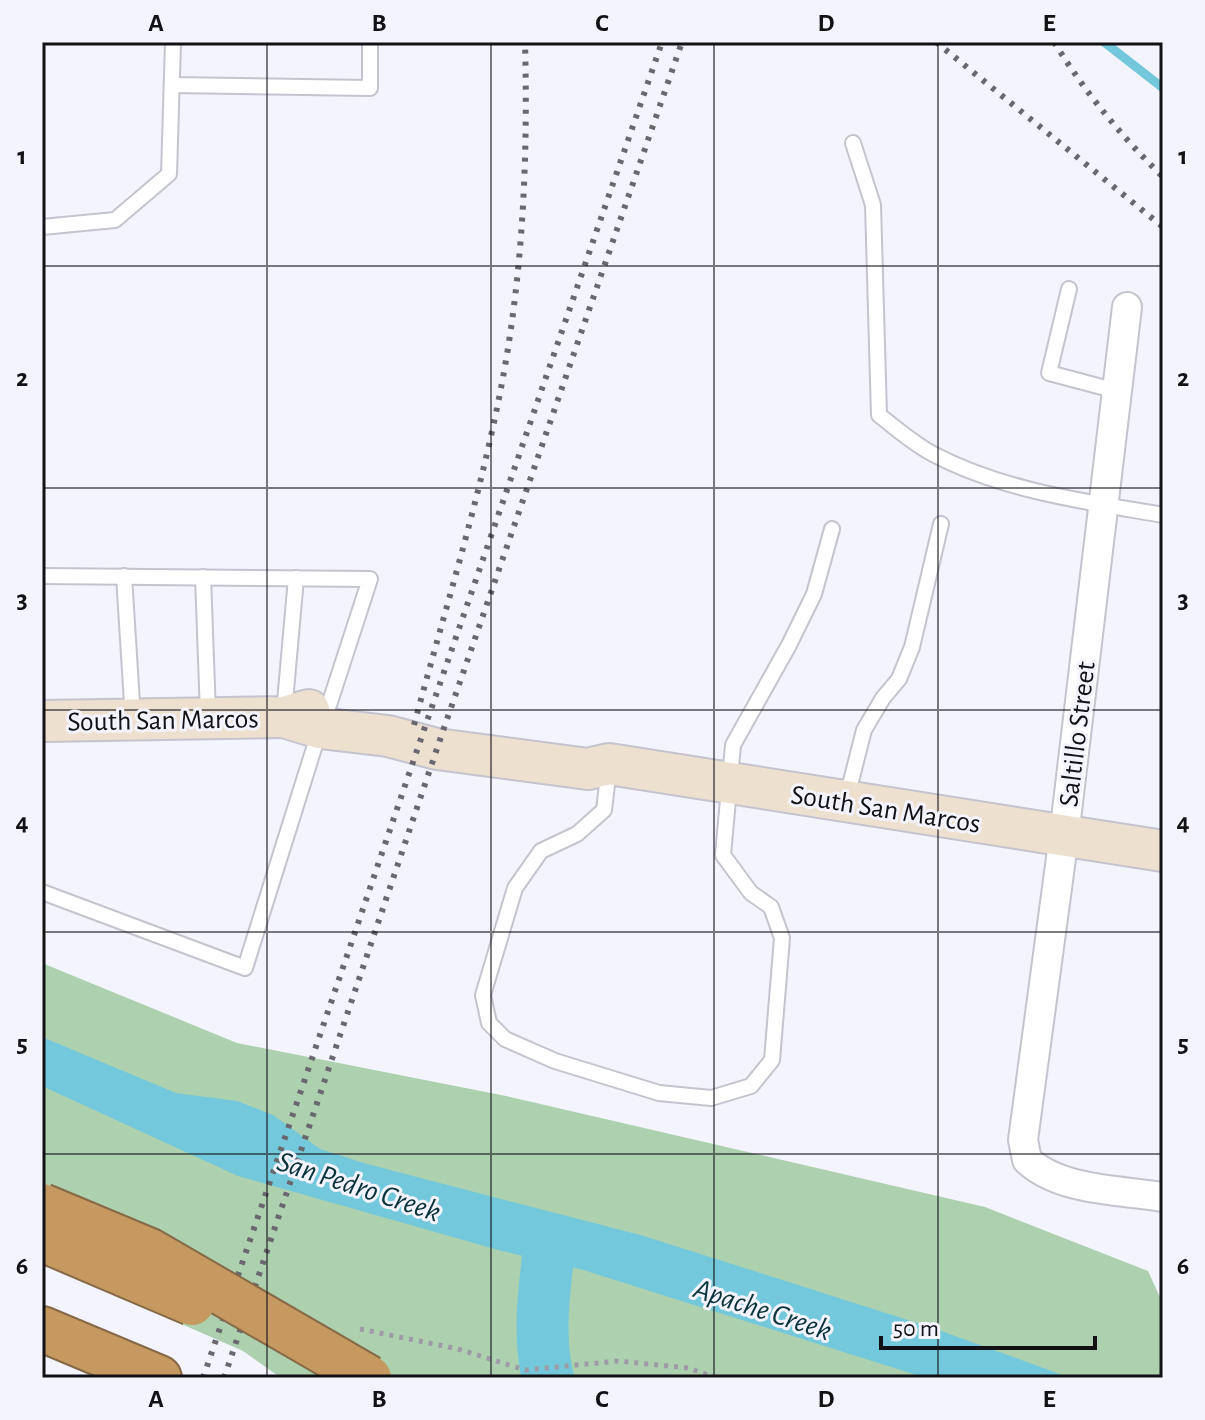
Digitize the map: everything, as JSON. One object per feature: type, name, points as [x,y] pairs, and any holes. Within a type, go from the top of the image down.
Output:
[{"type":"highway","points":[[42,1206],[150,1251],[369,1378]]},
{"type":"highway","points":[[42,1239],[363,1378]]},
{"type":"highway","points":[[42,1329],[159,1378]]},
{"type":"street","name":"Saltillo Street","points":[[1127,307],[1064,836],[1023,1140],[1027,1160],[1052,1177],[1163,1197]]},
{"type":"street","name":"South San Marcos","points":[[42,721],[311,717],[391,712],[445,725],[591,745],[609,764],[1163,851]]},
{"type":"lane","points":[[42,227],[115,220],[169,174],[173,42]]},
{"type":"lane","points":[[172,85],[370,88],[370,42]]},
{"type":"lane","points":[[853,143],[873,205],[879,415],[931,454],[979,476],[1103,505],[1163,515]]},
{"type":"lane","points":[[1069,289],[1049,373],[1117,391]]},
{"type":"lane","points":[[846,802],[864,730],[883,698],[899,679],[912,647],[941,524]]},
{"type":"lane","points":[[609,764],[604,810],[577,834],[541,851],[515,888],[483,995],[489,1023],[505,1039],[555,1061],[659,1093],[711,1098],[751,1086],[772,1060],[782,938],[771,907],[751,893],[723,855],[733,745],[814,594],[832,529]]},
{"type":"lane","points":[[42,576],[370,579],[311,717],[245,968],[42,892]]},
{"type":"lane","points":[[124,576],[133,719]]},
{"type":"lane","points":[[203,577],[208,718]]},
{"type":"lane","points":[[296,578],[311,717]]},
{"type":"path","points":[[525,1370],[632,1362],[688,1368],[717,1378]]},
{"type":"green space","points":[[42,963],[237,1043],[506,1096],[985,1207],[1148,1271],[1163,1304],[1163,1378],[281,1378],[243,1351],[42,1263]]},
{"type":"water","name":"Apache Creek","points":[[42,1037],[176,1093],[237,1101],[273,1115],[320,1149],[644,1236],[933,1328],[1071,1378],[926,1378],[580,1269],[502,1251],[238,1176],[42,1086]]},
{"type":"waterway","points":[[1104,42],[1163,88]]},
{"type":"waterway","name":"San Pedro Creek","points":[[548,1378],[542,1327],[550,1240]]},
{"type":"railway","points":[[414,725],[482,473],[508,345],[522,216],[526,129],[525,42]]},
{"type":"railway","points":[[203,1378],[662,42]]},
{"type":"railway","points":[[224,1378],[445,725],[682,42]]},
{"type":"railway","points":[[936,42],[1163,227]]},
{"type":"railway","points":[[1054,42],[1104,113],[1163,177]]}]
